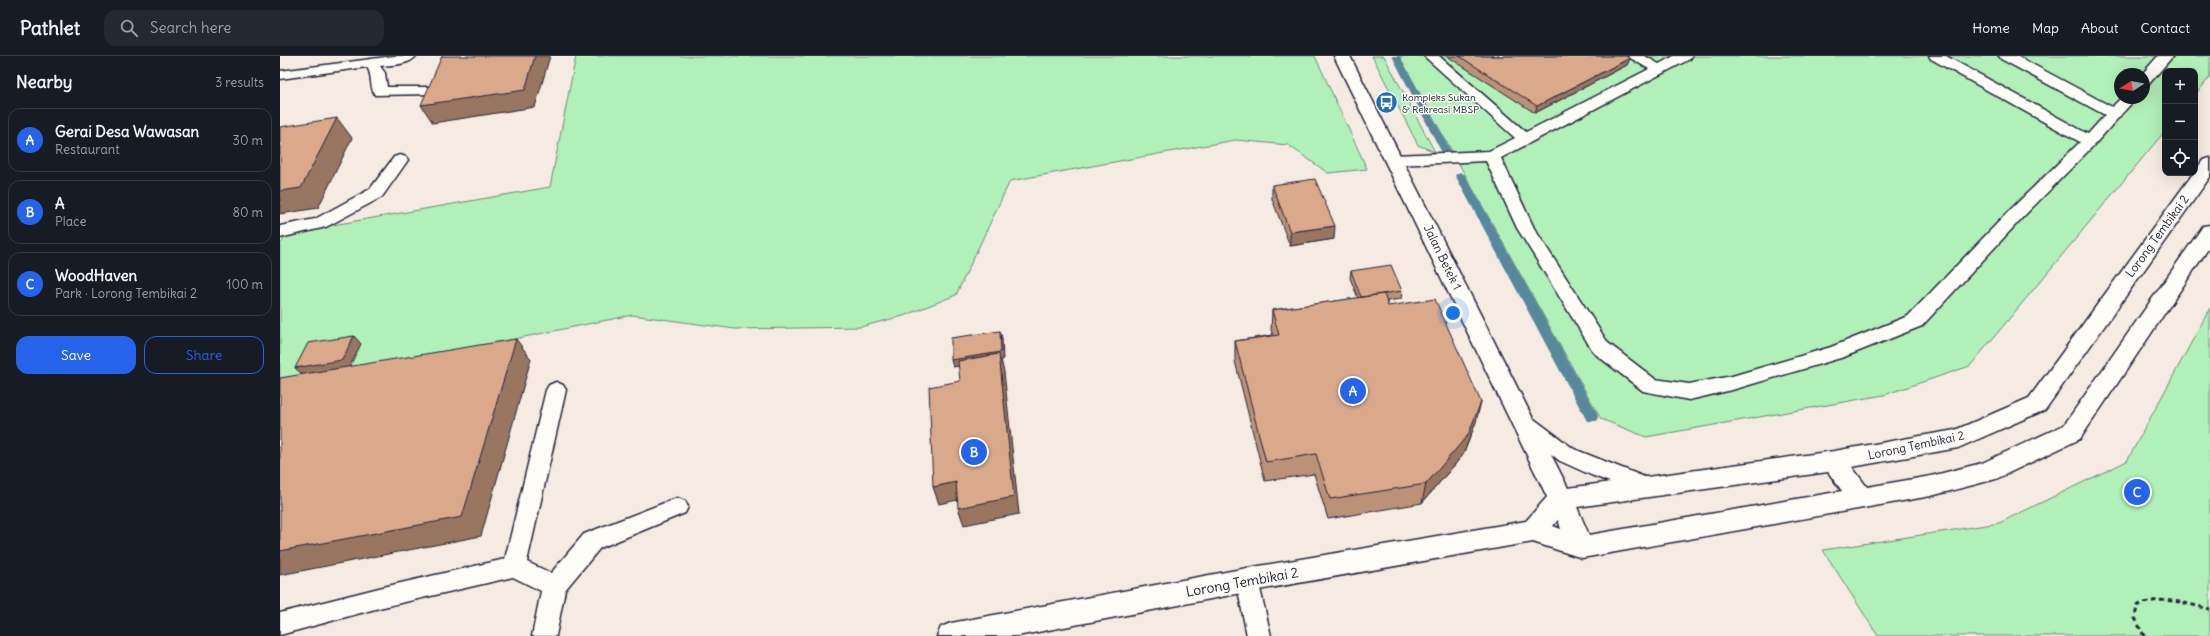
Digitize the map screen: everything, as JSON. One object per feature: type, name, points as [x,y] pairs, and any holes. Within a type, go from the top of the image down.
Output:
[{"type":"street","name":"Jalan Betek 1","points":[[1342,56],[1395,160],[1561,499],[1582,547]]},
{"type":"street","name":"Lorong Tembikai 2","points":[[1561,499],[1644,486],[1834,461],[1958,439],[2037,404],[2210,164]]},
{"type":"street","name":"Lorong Tembikai 2","points":[[952,636],[1247,580],[1533,530],[1582,547],[1860,497],[1931,486],[1987,472],[2072,432],[2210,232]]},
{"type":"street","points":[[1834,461],[1860,497]]},
{"type":"street","points":[[1533,530],[1561,499]]},
{"type":"lane","points":[[280,75],[371,62],[397,60],[409,56]]},
{"type":"lane","points":[[1432,56],[1525,139]]},
{"type":"lane","points":[[1634,56],[1659,69]]},
{"type":"lane","points":[[1395,160],[1492,156],[1685,56]]},
{"type":"lane","points":[[1936,56],[2090,141]]},
{"type":"lane","points":[[2006,56],[2114,114]]},
{"type":"lane","points":[[2150,72],[2159,58]]},
{"type":"lane","points":[[371,62],[378,73],[380,92],[428,91]]},
{"type":"lane","points":[[1492,156],[1504,185],[1526,228],[1601,348],[1650,386],[1689,392],[1732,383],[1837,352],[1914,321],[2017,213],[2090,141],[2123,104]]},
{"type":"lane","points":[[280,232],[320,223],[376,193],[400,160]]},
{"type":"lane","points":[[514,567],[556,390]]},
{"type":"lane","points":[[1523,422],[1567,454],[1598,470],[1644,486]]},
{"type":"lane","points":[[544,636],[554,586],[592,541],[677,507]]},
{"type":"lane","points":[[280,624],[379,598],[514,567],[554,586]]},
{"type":"lane","points":[[1247,580],[1259,636]]},
{"type":"path","points":[[2144,636],[2135,618],[2137,606],[2146,600],[2160,599],[2210,609]]},
{"type":"green space","points":[[576,56],[1315,56],[1367,169],[1328,173],[1288,145],[1235,140],[1010,181],[956,295],[903,316],[860,327],[735,329],[632,315],[280,387],[280,246],[287,233],[550,187]]},
{"type":"green space","points":[[1372,56],[1384,56],[1435,152],[1418,145]]},
{"type":"green space","points":[[1399,56],[2210,56],[2210,77],[2198,91],[2198,68],[2162,68],[2162,135],[1970,366],[1884,395],[1646,437],[1601,419]]},
{"type":"green space","points":[[2210,308],[2210,636],[1878,636],[1823,550],[1999,523],[2127,461]]},
{"type":"building","points":[[442,56],[535,56],[525,90],[421,105]]},
{"type":"building","points":[[1459,56],[1626,56],[1630,58],[1537,106]]},
{"type":"building","points":[[337,118],[301,188],[280,191],[280,127]]},
{"type":"building","points":[[1315,179],[1335,226],[1290,232],[1272,185]]},
{"type":"building","points":[[1391,265],[1402,291],[1361,297],[1351,271]]},
{"type":"building","points":[[1384,294],[1388,306],[1435,299],[1481,402],[1468,435],[1426,484],[1330,499],[1316,454],[1266,462],[1235,341],[1279,335],[1272,310]]},
{"type":"building","points":[[1000,331],[1001,352],[951,360],[951,338]]},
{"type":"building","points":[[354,336],[342,360],[295,368],[308,343]]},
{"type":"building","points":[[516,339],[462,517],[280,551],[280,378]]},
{"type":"building","points":[[999,354],[1014,497],[958,508],[956,482],[933,487],[929,387],[960,381],[958,361]]},
{"type":"waterway","points":[[1396,56],[1446,151]]},
{"type":"waterway","points":[[1460,175],[1592,417]]},
{"type":"place","name":"Kompleks Sukan & Rekreasi MBSP","points":[[1387,103]]},
{"type":"place","name":"Gerai Desa Wawasan","points":[[1353,391]]},
{"type":"place","name":"A","points":[[974,452]]},
{"type":"place","name":"WoodHaven","points":[[2137,492]]}]
